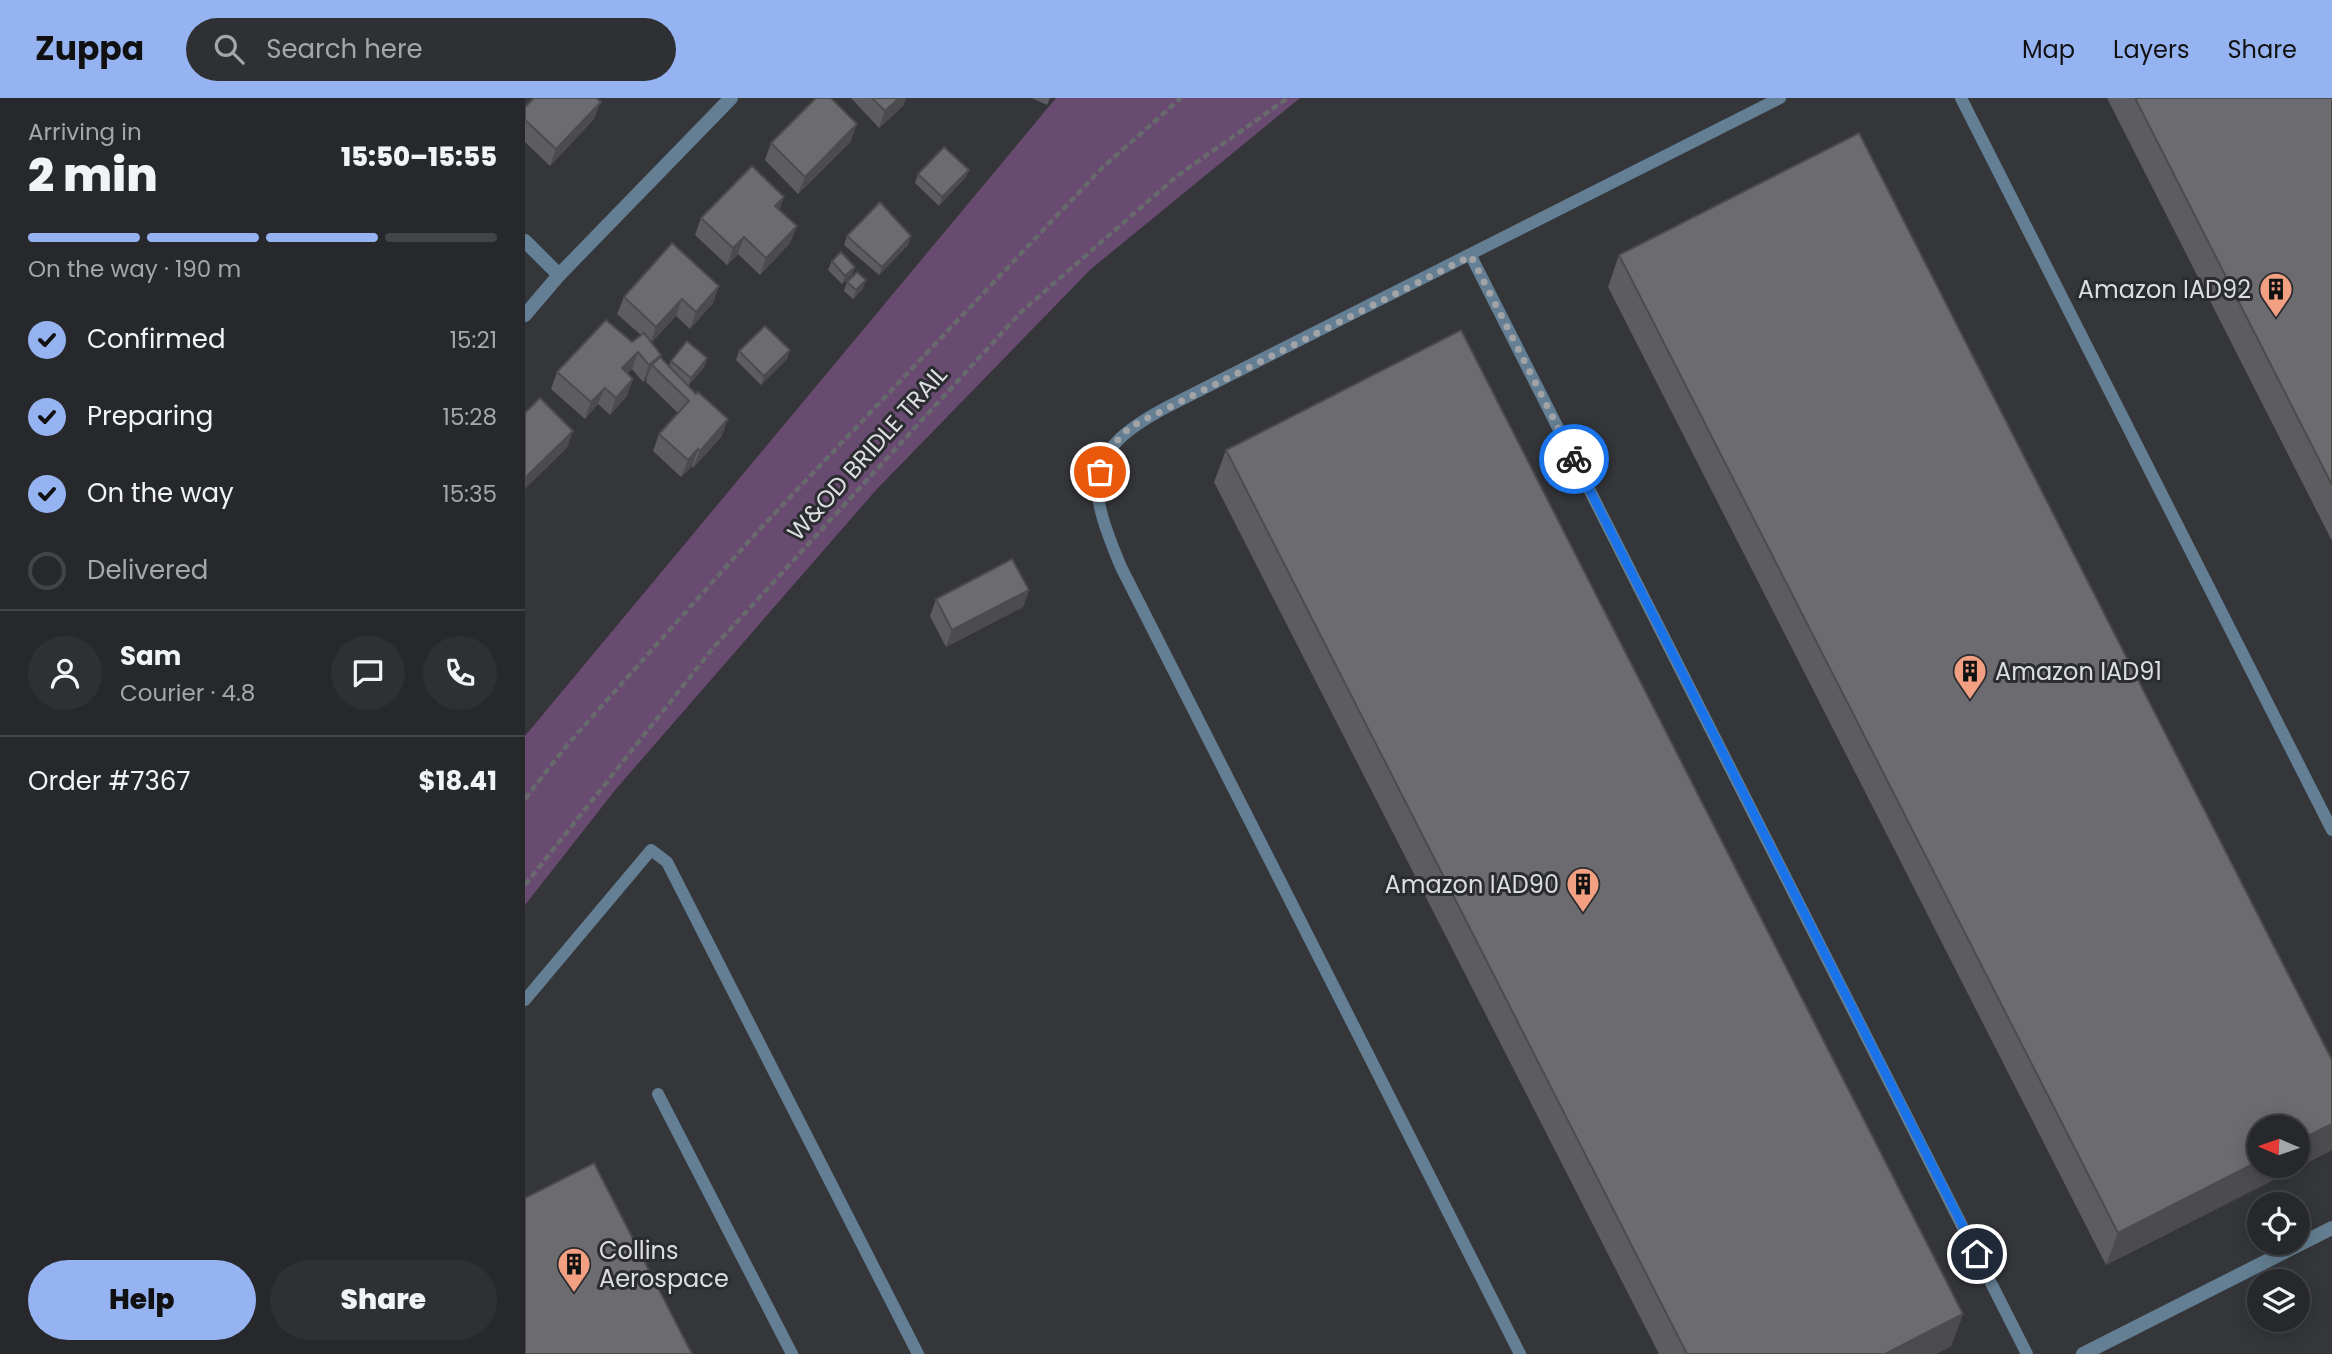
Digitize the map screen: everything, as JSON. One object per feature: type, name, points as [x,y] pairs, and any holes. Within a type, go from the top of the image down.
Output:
[{"type":"street","points":[[525,316],[559,275],[731,98]]},
{"type":"street","points":[[525,241],[559,275]]},
{"type":"street","points":[[2083,1354],[2332,1228]]},
{"type":"lane","points":[[1520,1354],[1121,568],[1102,522],[1097,488],[1104,455],[1130,427],[1780,98]]},
{"type":"lane","points":[[1961,98],[2332,830]]},
{"type":"lane","points":[[1471,256],[2027,1354]]},
{"type":"lane","points":[[525,1000],[651,850],[667,862],[918,1354]]},
{"type":"lane","points":[[658,1094],[792,1354]]},
{"type":"path","points":[[525,799],[568,745],[758,531],[1103,167],[1181,98]]},
{"type":"path","name":"W&OD BRIDLE TRAIL","points":[[525,885],[713,648],[1021,312],[1177,176],[1288,98]]},
{"type":"shaded area","points":[[1056,98],[1300,98],[1091,269],[876,490],[616,789],[525,905],[525,736]]},
{"type":"building","points":[[534,98],[596,98],[601,102],[556,149],[525,120],[525,107]]},
{"type":"building","points":[[816,98],[831,98],[857,124],[805,177],[771,143]]},
{"type":"building","points":[[872,98],[899,98],[885,111]]},
{"type":"building","name":"Amazon IAD92","points":[[2135,98],[2332,98],[2332,485]]},
{"type":"building","name":"Amazon IAD91","points":[[1859,133],[2332,1060],[2332,1124],[2310,1135],[2310,1115],[2247,1115],[2247,1167],[2118,1233],[1619,255]]},
{"type":"building","points":[[944,147],[969,170],[942,197],[918,174]]},
{"type":"building","points":[[752,166],[784,197],[775,206],[797,226],[766,258],[744,237],[733,248],[701,218]]},
{"type":"building","points":[[880,202],[911,236],[882,267],[847,236]]},
{"type":"building","points":[[672,243],[719,286],[696,312],[682,299],[656,327],[624,297]]},
{"type":"building","points":[[841,252],[855,267],[845,276],[832,261]]},
{"type":"building","points":[[857,272],[866,280],[856,290],[847,282]]},
{"type":"building","points":[[606,320],[632,342],[644,333],[661,355],[649,365],[638,352],[622,368],[633,379],[616,398],[605,388],[591,402],[557,372]]},
{"type":"building","points":[[765,326],[790,350],[764,376],[739,351]]},
{"type":"building","name":"Amazon IAD90","points":[[1461,330],[1963,1314],[1885,1354],[1687,1354],[1226,450]]},
{"type":"building","points":[[687,341],[707,358],[691,378],[671,361]]},
{"type":"building","points":[[660,357],[696,394],[698,392],[728,419],[700,451],[698,449],[688,460],[659,434],[689,401],[652,365]]},
{"type":"building","points":[[540,398],[573,431],[525,478],[525,413]]},
{"type":"building","points":[[1012,559],[1029,590],[952,630],[936,599]]},
{"type":"building","points":[[594,1163],[692,1354],[525,1354],[525,1198]]},
{"type":"way so far","points":[[1100,472],[1104,455],[1130,427],[1471,256],[1574,459]]},
{"type":"place","name":"Amazon IAD92","points":[[2276,319]]},
{"type":"place","name":"Amazon IAD91","points":[[1970,701]]},
{"type":"place","name":"Amazon IAD90","points":[[1583,914]]},
{"type":"place","name":"Collins Aerospace","points":[[574,1294]]},
{"type":"route","points":[[1574,459],[1977,1254]]}]
